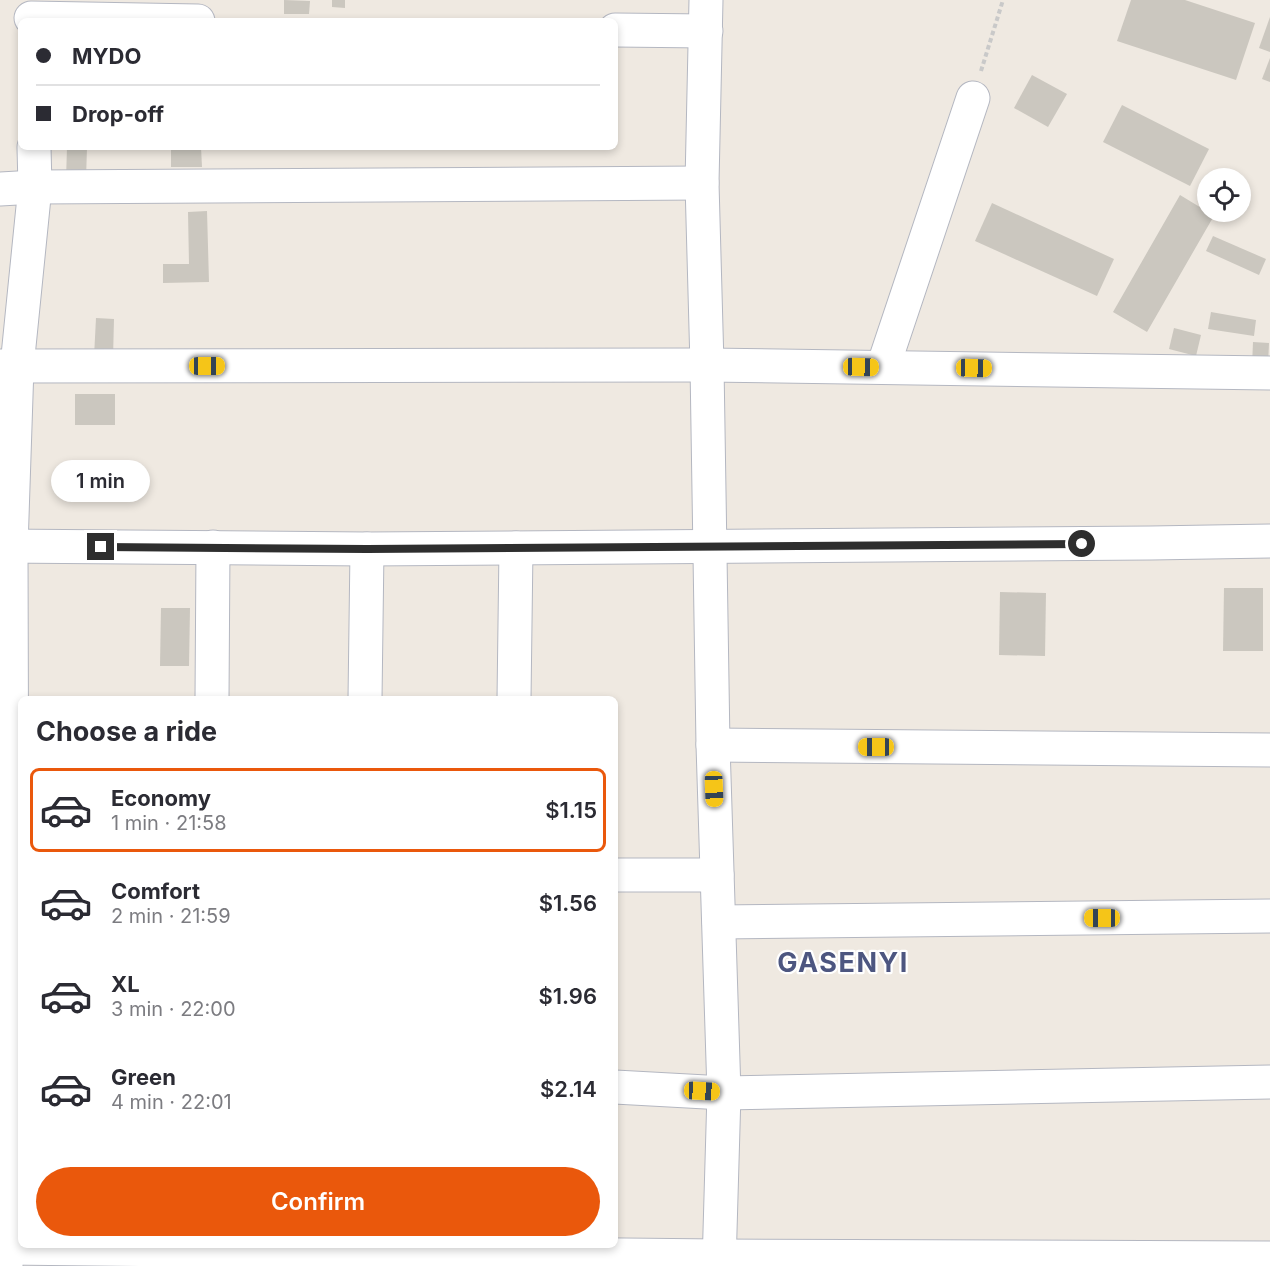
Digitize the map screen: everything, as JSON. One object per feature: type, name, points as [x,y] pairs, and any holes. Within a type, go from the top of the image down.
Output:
[{"type":"street","points":[[30,13],[135,18]]},
{"type":"street","points":[[618,30],[706,16],[702,183],[713,746],[724,1093],[718,1261]]},
{"type":"street","points":[[883,367],[973,98]]},
{"type":"street","points":[[34,150],[35,187],[8,366],[6,547],[16,868],[6,921],[9,1081],[6,1257],[718,1261],[1270,1258]]},
{"type":"street","points":[[0,189],[702,183]]},
{"type":"street","points":[[8,366],[707,365],[1270,373]]},
{"type":"street","points":[[6,547],[367,549],[1270,541]]},
{"type":"street","points":[[212,696],[213,547]]},
{"type":"street","points":[[514,696],[516,548]]},
{"type":"street","points":[[364,696],[367,549]]},
{"type":"street","points":[[713,746],[1270,750]]},
{"type":"street","points":[[618,875],[717,875]]},
{"type":"street","points":[[719,922],[1270,916]]},
{"type":"street","points":[[618,1087],[724,1093],[1270,1082]]},
{"type":"path","points":[[973,98],[1003,0]]},
{"type":"building","points":[[284,0],[310,1],[309,14],[284,14]]},
{"type":"building","points":[[332,0],[345,0],[345,8],[332,7]]},
{"type":"building","points":[[1131,0],[1185,0],[1255,23],[1236,80],[1117,41]]},
{"type":"building","points":[[1270,17],[1270,52],[1259,48]]},
{"type":"building","points":[[1270,58],[1270,82],[1262,79]]},
{"type":"building","points":[[1032,75],[1067,94],[1048,127],[1014,108]]},
{"type":"building","points":[[1122,105],[1209,149],[1199,168],[1197,168],[1190,186],[1103,142]]},
{"type":"building","points":[[67,150],[87,150],[86,180],[66,179]]},
{"type":"building","points":[[171,150],[201,150],[202,167],[171,167]]},
{"type":"building","points":[[1180,195],[1197,205],[1197,222],[1210,222],[1147,332],[1113,312]]},
{"type":"building","points":[[992,203],[1114,259],[1097,296],[975,241]]},
{"type":"building","points":[[207,211],[209,282],[163,283],[163,264],[189,264],[188,212]]},
{"type":"building","points":[[1213,236],[1266,259],[1259,275],[1206,251]]},
{"type":"building","points":[[1211,312],[1256,320],[1254,336],[1208,329]]},
{"type":"building","points":[[96,318],[114,319],[113,358],[94,357]]},
{"type":"building","points":[[1174,328],[1201,335],[1196,356],[1169,349]]},
{"type":"building","points":[[1253,342],[1269,343],[1268,366],[1252,366]]},
{"type":"building","points":[[75,394],[115,394],[115,425],[75,425]]},
{"type":"building","points":[[1224,588],[1263,588],[1263,651],[1223,651]]},
{"type":"building","points":[[1000,592],[1046,593],[1045,656],[999,655]]},
{"type":"building","points":[[161,608],[190,608],[189,666],[160,666]]},
{"type":"district","name":"GASENYI","points":[[843,962]]},
{"type":"route","points":[[101,547],[367,549],[1082,544]]}]
